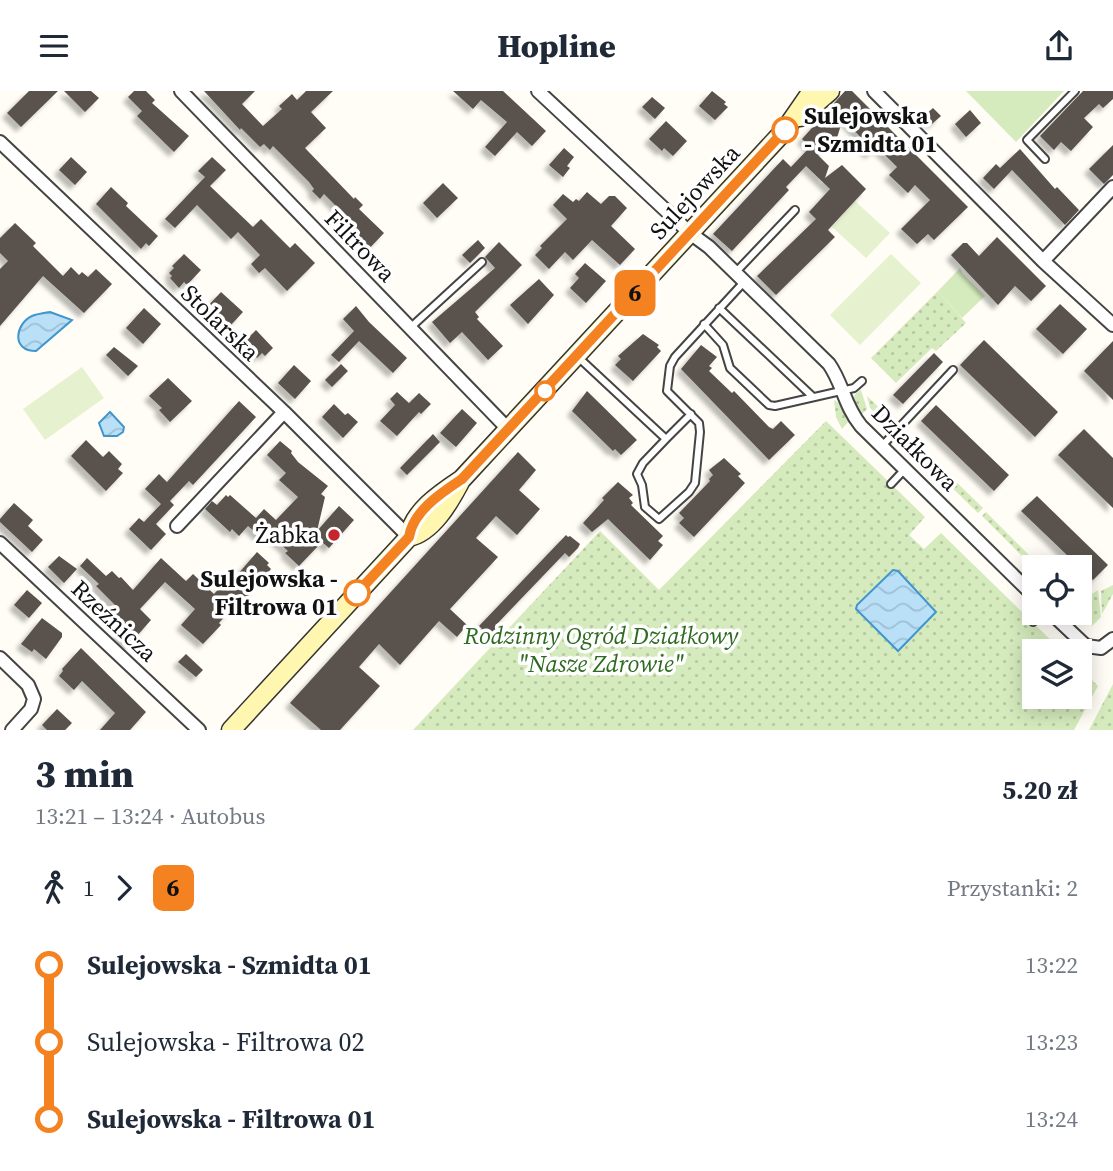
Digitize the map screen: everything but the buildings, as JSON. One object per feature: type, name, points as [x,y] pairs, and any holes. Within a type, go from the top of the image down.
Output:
[{"type":"main road","name":"Sulejowska","points":[[792,123],[812,91]]},
{"type":"main road","name":"Sulejowska","points":[[231,730],[409,537],[420,534],[449,504],[462,479],[792,123],[830,91]]},
{"type":"street","name":"Filtrowa","points":[[181,91],[508,429]]},
{"type":"street","name":"Działkowa","points":[[538,91],[829,363],[838,377],[852,415],[1022,584]]},
{"type":"street","points":[[874,91],[1043,261],[1113,325]]},
{"type":"street","name":"Stolarska","points":[[0,142],[284,412],[409,537]]},
{"type":"street","points":[[1043,261],[1113,187]]},
{"type":"street","points":[[177,526],[284,412]]},
{"type":"street","name":"Rzeźnicza","points":[[0,543],[199,730]]},
{"type":"street","points":[[1064,625],[1086,646],[1095,649],[1108,643]]},
{"type":"street","points":[[0,658],[28,685],[34,699],[31,709],[12,730]]},
{"type":"lane","points":[[1045,159],[1027,140],[1075,91]]},
{"type":"lane","points":[[691,414],[643,463],[637,474],[642,485],[645,507],[659,519],[689,492],[695,483],[701,428],[691,414],[668,393],[673,360],[719,308],[740,277],[795,210]]},
{"type":"lane","points":[[410,328],[482,262]]},
{"type":"lane","points":[[719,308],[813,397]]},
{"type":"lane","points":[[704,324],[723,345],[730,368],[766,404],[775,406],[854,388],[862,381]]},
{"type":"lane","points":[[577,355],[666,439]]},
{"type":"lane","points":[[882,446],[953,370]]},
{"type":"lane","points":[[891,484],[905,469]]},
{"type":"green space","points":[[966,91],[1064,91],[1016,142]]},
{"type":"green space","points":[[855,201],[890,233],[866,258],[832,227]]},
{"type":"green space","points":[[891,254],[921,283],[860,345],[830,315]]},
{"type":"green space","points":[[960,268],[985,296],[962,318],[938,291]]},
{"type":"green space","points":[[938,291],[966,323],[936,351],[932,348],[896,383],[871,358]]},
{"type":"green space","points":[[82,367],[104,398],[45,440],[23,409]]},
{"type":"green space","points":[[861,390],[867,409],[860,416],[853,401],[855,394]]},
{"type":"green space","points":[[867,396],[898,426],[894,430],[870,408]]},
{"type":"green space","points":[[834,400],[839,403],[849,421],[842,429],[836,417]]},
{"type":"green space","name":"Rodzinny Ogród Działkowy \"Nasze Zdrowie\"","points":[[826,421],[925,517],[909,535],[924,549],[941,533],[1022,612],[1022,625],[1035,625],[1050,639],[1022,639],[1022,709],[1085,709],[1074,730],[413,730],[600,531],[659,590]]},
{"type":"green space","points":[[903,430],[983,508],[978,513],[898,435]]},
{"type":"green space","points":[[986,512],[1029,555],[1022,556],[982,516]]},
{"type":"green space","points":[[1113,585],[1113,594],[1102,614],[1101,591]]},
{"type":"green space","points":[[1098,590],[1101,617],[1092,626],[1091,625],[1092,594]]},
{"type":"green space","points":[[1092,680],[1098,686],[1092,697]]},
{"type":"green space","points":[[1113,684],[1113,730],[1089,730]]},
{"type":"water","points":[[50,312],[72,320],[36,351],[22,347],[18,337],[26,320]]},
{"type":"water","points":[[110,412],[124,427],[123,432],[117,436],[104,436],[99,423]]},
{"type":"water","points":[[893,570],[898,571],[936,612],[898,651],[856,609]]},
{"type":"bus line","name":"6","points":[[357,593],[409,537],[411,526],[426,507],[438,495],[462,479],[785,130]]},
{"type":"place","name":"Sulejowska - Szmidta 01","points":[[785,130]]},
{"type":"place","name":"Żabka","points":[[334,535]]},
{"type":"place","name":"Sulejowska - Filtrowa 01","points":[[357,593]]}]
